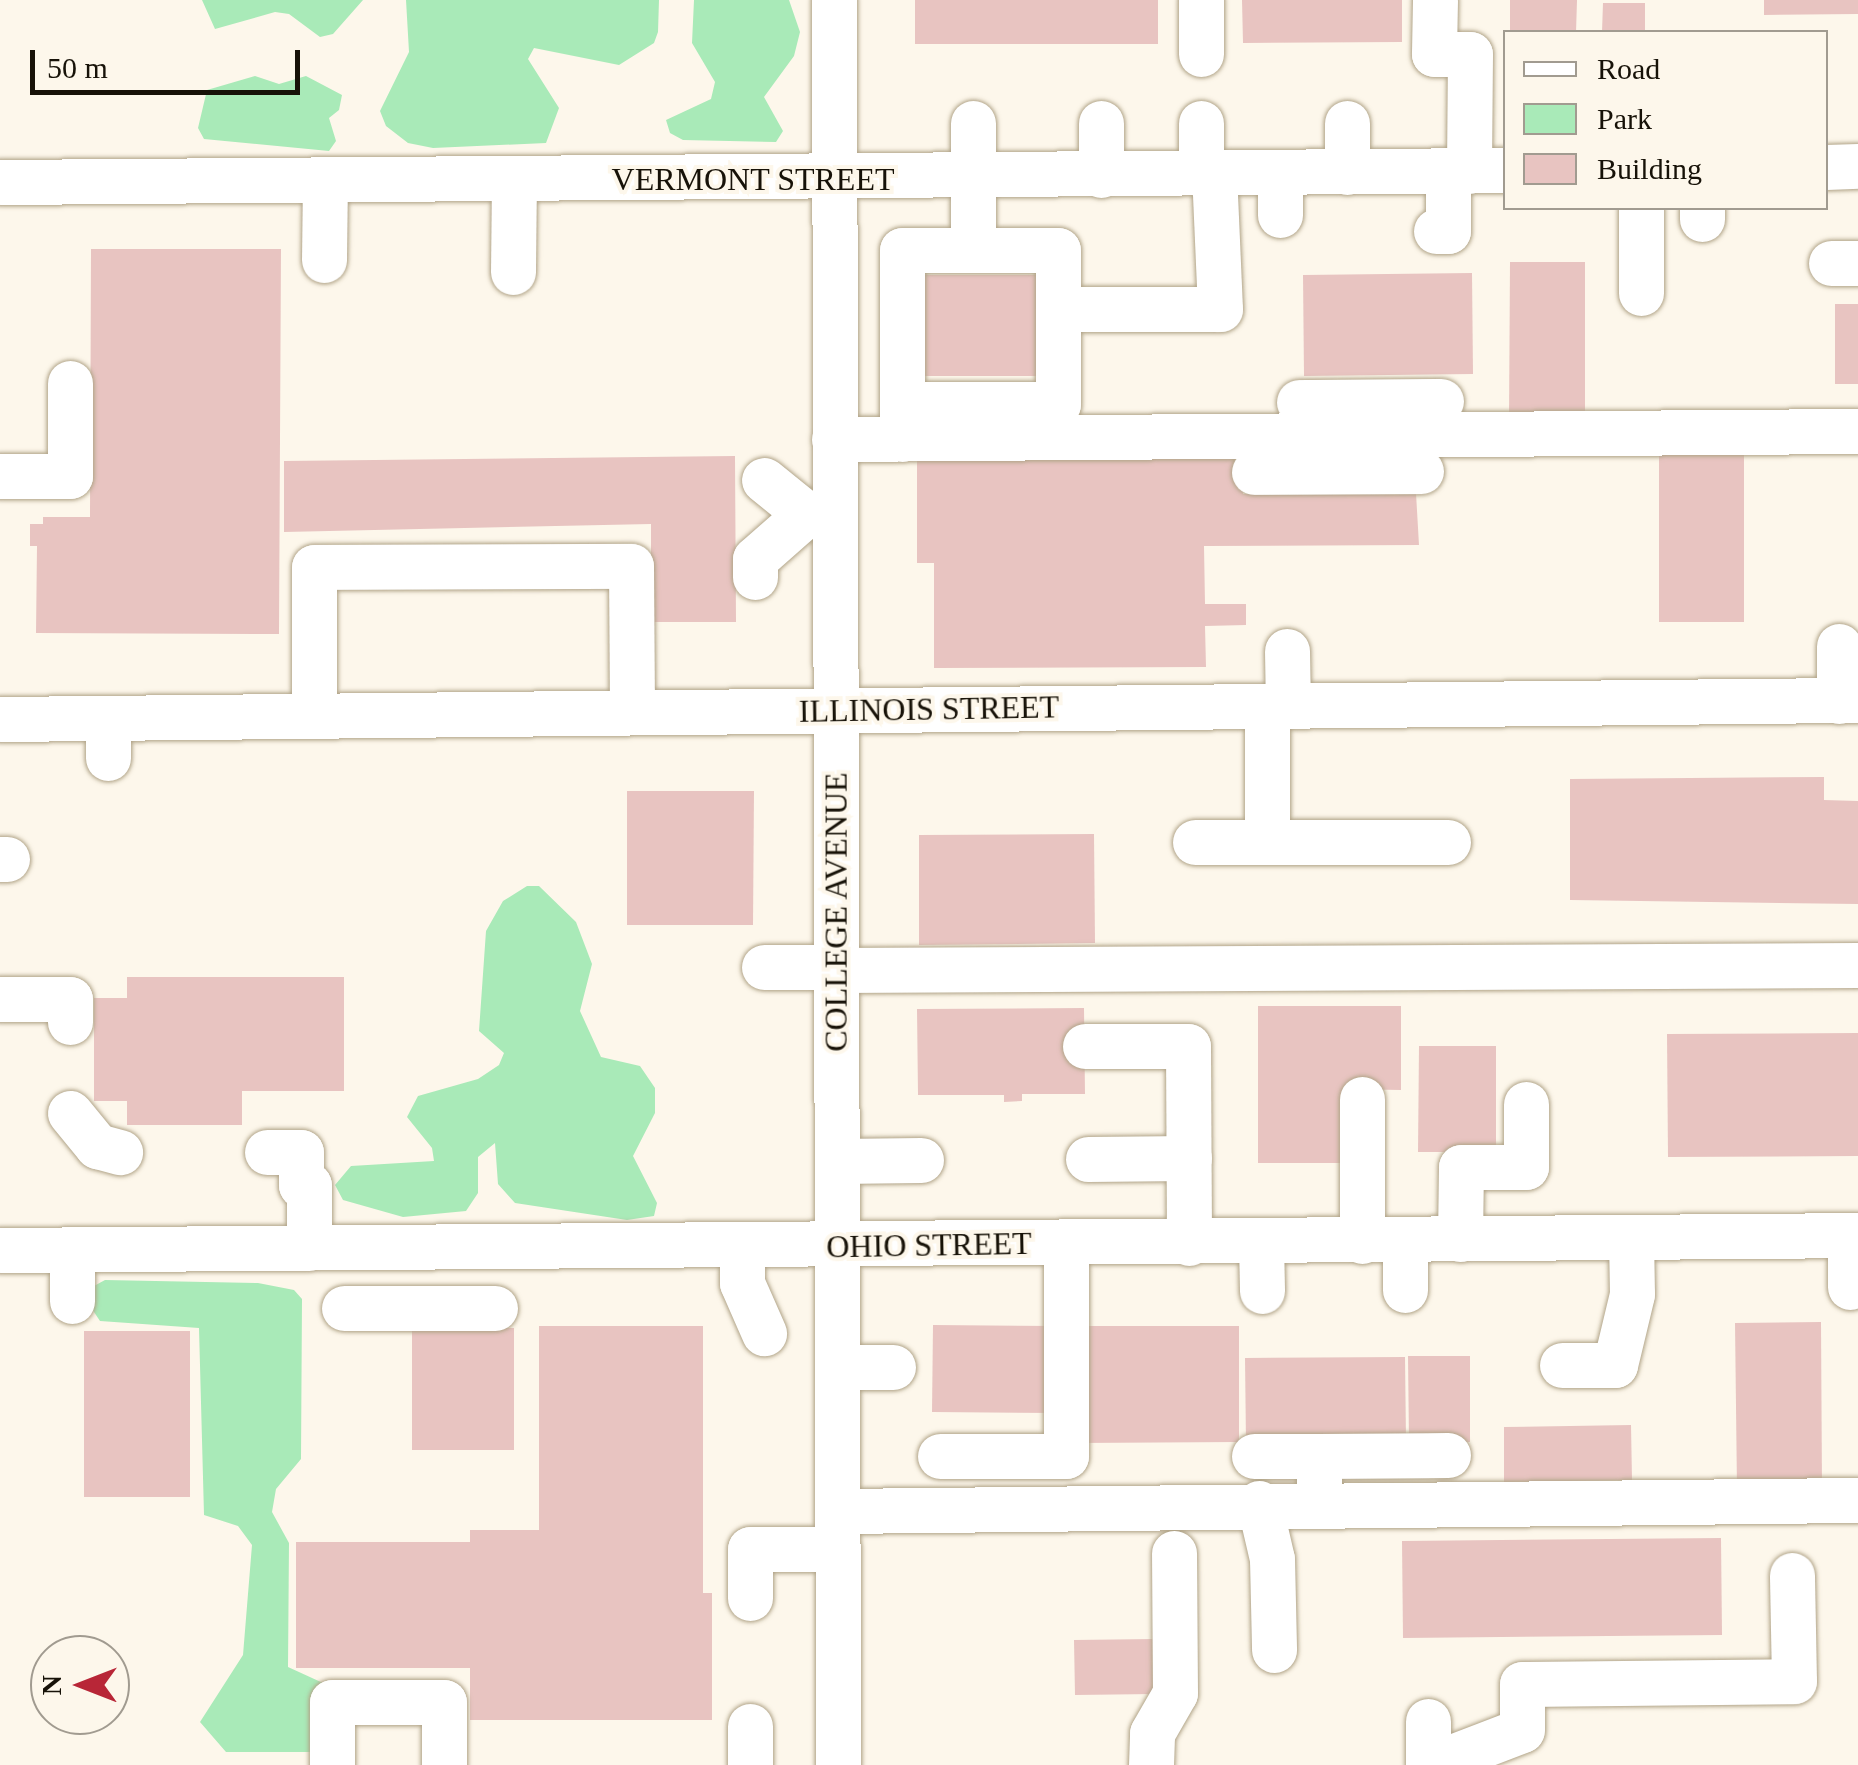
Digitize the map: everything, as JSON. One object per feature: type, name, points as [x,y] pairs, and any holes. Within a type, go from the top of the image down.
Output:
[{"type":"street","name":"COLLEGE AVENUE","points":[[834,0],[834,439],[821,513],[836,709],[838,1765]]},
{"type":"street","points":[[1202,0],[1202,54]]},
{"type":"street","points":[[1435,0],[1434,54],[1470,54],[1474,171],[1448,232],[1436,232]]},
{"type":"street","points":[[972,123],[972,250]]},
{"type":"street","points":[[1100,123],[1100,176]]},
{"type":"street","points":[[1058,309],[1220,309],[1202,123]]},
{"type":"street","points":[[1348,123],[1348,172]]},
{"type":"street","points":[[1828,167],[1858,166]]},
{"type":"street","name":"VERMONT STREET","points":[[0,182],[71,195],[325,181],[1208,174],[1280,194],[1348,172],[1474,171]]},
{"type":"street","points":[[1038,176],[1038,250]]},
{"type":"street","points":[[513,272],[514,180]]},
{"type":"street","points":[[324,260],[325,181]]},
{"type":"street","points":[[1640,293],[1641,210]]},
{"type":"street","points":[[834,439],[902,421],[1058,404],[1058,250],[902,250],[902,421]]},
{"type":"street","points":[[834,325],[902,325]]},
{"type":"street","points":[[0,476],[70,476],[70,383]]},
{"type":"street","points":[[1299,402],[1441,401]]},
{"type":"street","points":[[902,421],[1401,460]]},
{"type":"street","points":[[1254,472],[1858,430]]},
{"type":"street","points":[[755,577],[755,559],[821,513],[764,480]]},
{"type":"street","points":[[314,716],[314,567],[632,566],[632,712]]},
{"type":"street","points":[[1839,646],[1849,701]]},
{"type":"street","points":[[1267,842],[1278,706],[1287,651]]},
{"type":"street","name":"ILLINOIS STREET","points":[[0,719],[108,738],[314,716],[632,712],[756,695],[836,709],[1849,701]]},
{"type":"street","points":[[1196,842],[1448,842]]},
{"type":"street","points":[[764,967],[1705,977],[1830,973]]},
{"type":"street","points":[[0,999],[70,999],[70,1022]]},
{"type":"street","points":[[1085,1046],[1188,1046],[1190,1242]]},
{"type":"street","points":[[1362,1099],[1383,1240],[1405,1290]]},
{"type":"street","points":[[1460,1240],[1461,1167],[1526,1167],[1526,1104]]},
{"type":"street","points":[[70,1113],[98,1146],[120,1152]]},
{"type":"street","points":[[267,1152],[301,1152],[301,1185],[309,1185],[344,1318],[485,1308],[476,1248]]},
{"type":"street","points":[[1088,1159],[1189,1158]]},
{"type":"street","points":[[837,1160],[921,1160]]},
{"type":"street","points":[[1850,1287],[1854,1235]]},
{"type":"street","name":"OHIO STREET","points":[[0,1250],[837,1247],[1854,1235]]},
{"type":"street","points":[[1562,1365],[1615,1365],[1632,1294],[1631,1238]]},
{"type":"street","points":[[1262,1242],[1262,1291]]},
{"type":"street","points":[[940,1456],[1066,1456],[1066,1244]]},
{"type":"street","points":[[742,1247],[742,1283],[764,1333]]},
{"type":"street","points":[[72,1249],[72,1301]]},
{"type":"street","points":[[837,1367],[893,1367]]},
{"type":"street","points":[[1254,1456],[1448,1455]]},
{"type":"street","points":[[1319,1456],[1320,1502]]},
{"type":"street","points":[[750,1598],[750,1549],[764,1539],[838,1530],[1259,1503],[1851,1495]]},
{"type":"street","points":[[1259,1503],[1272,1559],[1274,1650]]},
{"type":"street","points":[[1151,1765],[1152,1732],[1175,1694],[1174,1553]]},
{"type":"street","points":[[1429,1750],[1522,1730],[1522,1684],[1794,1681],[1792,1575]]},
{"type":"street","points":[[332,1765],[332,1702],[444,1702],[444,1765]]},
{"type":"green space","points":[[202,0],[363,0],[333,34],[320,37],[289,14],[275,12],[215,29]]},
{"type":"green space","points":[[406,0],[659,0],[658,32],[654,43],[619,65],[534,48],[528,59],[559,108],[546,143],[433,148],[408,143],[386,126],[380,111],[409,52]]},
{"type":"green space","points":[[694,0],[789,0],[800,32],[794,56],[764,97],[783,131],[776,142],[683,140],[670,133],[666,120],[711,99],[715,82],[692,43]]},
{"type":"green space","points":[[255,76],[279,84],[306,76],[342,95],[339,110],[329,118],[336,141],[329,151],[204,139],[198,128],[207,90]]},
{"type":"green space","points":[[527,886],[539,886],[576,922],[592,964],[580,1011],[601,1057],[640,1066],[655,1088],[655,1113],[633,1156],[657,1203],[654,1216],[627,1220],[515,1203],[498,1184],[495,1143],[478,1157],[478,1193],[466,1211],[403,1217],[343,1200],[335,1185],[351,1166],[434,1161],[432,1148],[407,1117],[418,1096],[478,1079],[499,1065],[504,1053],[479,1031],[486,931],[503,901]]},
{"type":"green space","points":[[105,1280],[258,1283],[294,1290],[302,1299],[301,1459],[276,1489],[272,1512],[289,1543],[288,1667],[323,1683],[311,1752],[226,1752],[200,1722],[243,1655],[252,1545],[238,1526],[204,1515],[199,1328],[100,1321],[92,1309],[94,1286]]},
{"type":"building","points":[[915,0],[1158,0],[1158,44],[915,44]]},
{"type":"building","points":[[1242,0],[1402,0],[1402,42],[1243,43]]},
{"type":"building","points":[[1510,0],[1577,0],[1576,30],[1510,30]]},
{"type":"building","points":[[1764,0],[1858,0],[1858,14],[1764,15]]},
{"type":"building","points":[[1603,3],[1645,3],[1645,30],[1602,30]]},
{"type":"building","points":[[91,249],[281,249],[279,634],[36,633],[37,546],[30,546],[30,524],[43,524],[43,517],[90,517]]},
{"type":"building","points":[[1510,262],[1585,262],[1585,420],[1509,419]]},
{"type":"building","points":[[1472,273],[1473,374],[1304,376],[1303,275]]},
{"type":"building","points":[[916,275],[1039,275],[1039,376],[916,376]]},
{"type":"building","points":[[1835,304],[1858,304],[1858,384],[1835,384]]},
{"type":"building","points":[[1659,450],[1744,450],[1744,622],[1659,622]]},
{"type":"building","points":[[1243,452],[1243,494],[1416,493],[1419,545],[1204,546],[1205,604],[1246,604],[1246,625],[1205,626],[1206,667],[934,668],[934,563],[917,563],[917,454]]},
{"type":"building","points":[[735,456],[736,622],[651,622],[651,524],[284,532],[284,461]]},
{"type":"building","points":[[1824,777],[1824,800],[1858,801],[1858,904],[1570,900],[1570,779]]},
{"type":"building","points":[[627,791],[754,791],[753,925],[627,925]]},
{"type":"building","points":[[1094,834],[1095,943],[919,945],[919,835]]},
{"type":"building","points":[[127,977],[344,977],[344,1091],[242,1091],[242,1125],[127,1125],[127,1101],[94,1101],[94,998],[127,998]]},
{"type":"building","points":[[1258,1006],[1401,1006],[1401,1090],[1343,1089],[1343,1163],[1258,1163]]},
{"type":"building","points":[[1084,1008],[1085,1094],[1022,1094],[1022,1101],[1004,1102],[1004,1095],[918,1095],[917,1009]]},
{"type":"building","points":[[1858,1033],[1858,1156],[1668,1157],[1667,1034]]},
{"type":"building","points":[[1419,1046],[1496,1046],[1496,1152],[1418,1152]]},
{"type":"building","points":[[1821,1322],[1822,1489],[1737,1490],[1735,1323]]},
{"type":"building","points":[[933,1325],[1055,1326],[1055,1413],[932,1412]]},
{"type":"building","points":[[539,1326],[703,1326],[703,1593],[712,1593],[712,1720],[470,1720],[470,1668],[296,1668],[296,1542],[470,1542],[470,1530],[539,1530]]},
{"type":"building","points":[[1077,1326],[1239,1326],[1239,1442],[1077,1443]]},
{"type":"building","points":[[412,1328],[514,1328],[514,1450],[412,1450]]},
{"type":"building","points":[[84,1331],[190,1331],[190,1497],[84,1497]]},
{"type":"building","points":[[1408,1356],[1470,1356],[1470,1442],[1409,1442]]},
{"type":"building","points":[[1405,1357],[1406,1441],[1246,1443],[1245,1358]]},
{"type":"building","points":[[1631,1425],[1632,1480],[1504,1482],[1504,1427]]},
{"type":"building","points":[[1721,1538],[1722,1635],[1403,1638],[1402,1541]]},
{"type":"building","points":[[1154,1639],[1154,1694],[1075,1695],[1074,1640]]}]
